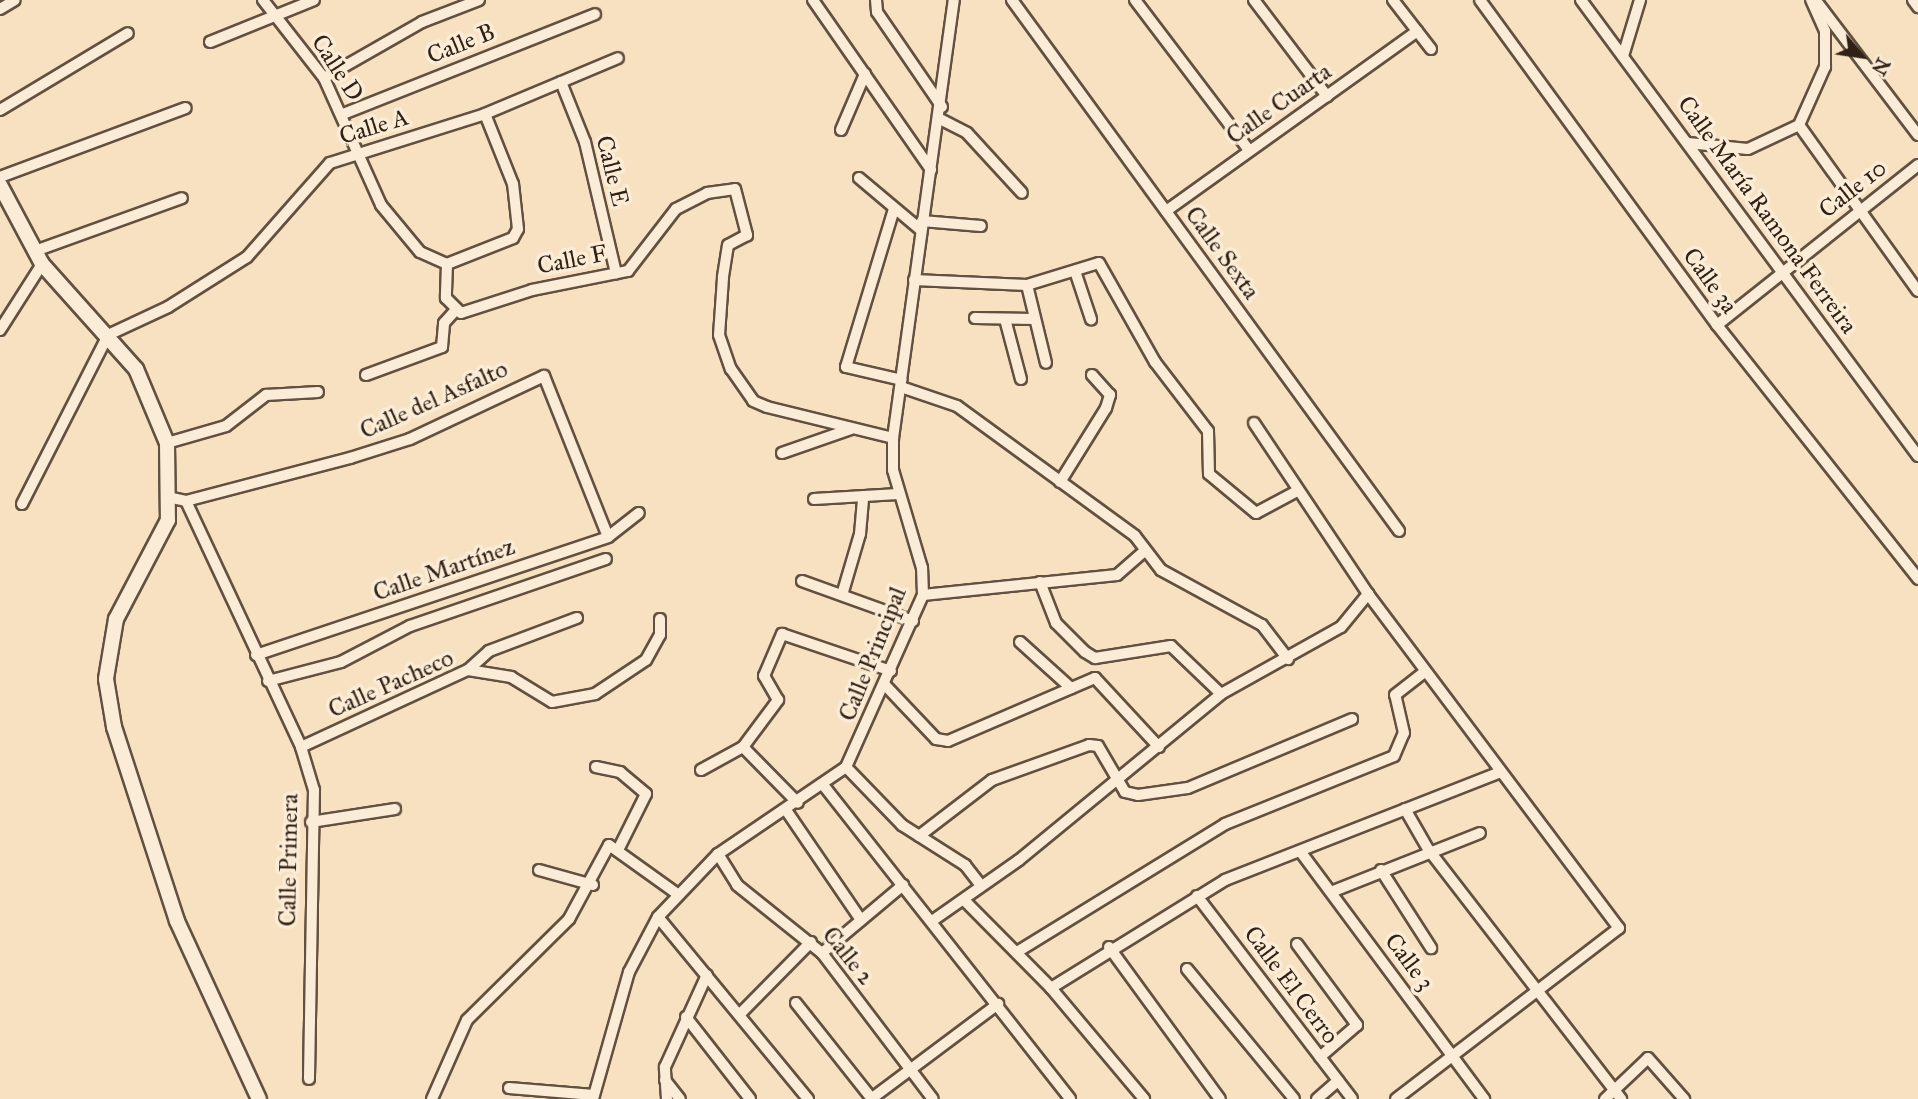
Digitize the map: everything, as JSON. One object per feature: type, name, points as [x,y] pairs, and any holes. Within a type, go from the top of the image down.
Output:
[{"type":"main road","points":[[0,185],[38,258],[136,369],[167,443],[179,499],[162,538],[116,619],[106,679],[114,727],[177,921],[259,1099]]},
{"type":"street","points":[[0,9],[15,0]]},
{"type":"street","name":"Calle D","points":[[263,0],[324,78],[362,153],[381,205],[420,252],[447,264]]},
{"type":"street","points":[[210,42],[314,0]]},
{"type":"street","points":[[324,78],[422,22],[478,0]]},
{"type":"street","points":[[813,0],[931,170]]},
{"type":"street","points":[[876,0],[877,12],[942,107]]},
{"type":"street","name":"Calle Principal","points":[[594,1097],[629,972],[658,918],[676,893],[718,854],[824,786],[846,766],[885,685],[923,595],[922,568],[898,495],[893,438],[922,225],[942,107],[954,0]]},
{"type":"street","points":[[1135,0],[1249,150]]},
{"type":"street","points":[[1254,0],[1327,96]]},
{"type":"street","points":[[1393,0],[1431,49]]},
{"type":"street","name":"Calle 3a","points":[[1480,0],[1717,325],[1918,579]]},
{"type":"street","name":"Calle María Ramona Ferreira","points":[[1581,0],[1918,456]]},
{"type":"street","points":[[1623,56],[1640,0]]},
{"type":"street","points":[[1688,143],[1748,149],[1799,125],[1825,67],[1825,31],[1813,0]]},
{"type":"street","points":[[1813,0],[1918,135]]},
{"type":"street","points":[[1913,0],[1918,7]]},
{"type":"street","name":"Calle Sexta","points":[[1018,2],[1399,531]]},
{"type":"street","name":"Calle B","points":[[343,114],[595,14]]},
{"type":"street","name":"Calle Cuarta","points":[[1166,211],[1417,31]]},
{"type":"street","points":[[0,110],[128,33]]},
{"type":"street","name":"Calle A","points":[[108,335],[168,307],[247,257],[330,163],[485,114],[618,58]]},
{"type":"street","points":[[841,130],[865,74]]},
{"type":"street","name":"Calle E","points":[[561,82],[585,142],[616,273]]},
{"type":"street","points":[[0,177],[186,108]]},
{"type":"street","points":[[366,375],[442,347],[444,323],[454,312],[446,298],[447,264],[513,238],[518,229],[513,184],[485,114]]},
{"type":"street","points":[[940,118],[967,133],[1022,193]]},
{"type":"street","points":[[1799,125],[1859,213],[1918,291]]},
{"type":"street","name":"Calle 10","points":[[1717,325],[1918,165]]},
{"type":"street","points":[[859,178],[894,209],[922,225],[981,226]]},
{"type":"street","name":"Calle F","points":[[454,312],[633,269],[676,209],[730,188],[738,193],[747,235],[733,243],[719,312],[731,369],[752,401],[852,429]]},
{"type":"street","points":[[0,330],[38,258],[182,198]]},
{"type":"street","points":[[894,209],[846,367],[901,384],[957,406],[1135,536],[1142,553],[1161,570],[1262,625],[1288,659]]},
{"type":"street","points":[[914,280],[1027,285],[1097,262],[1118,288],[1155,362],[1208,431],[1209,474],[1256,513],[1297,491]]},
{"type":"street","points":[[1075,271],[1091,319]]},
{"type":"street","points":[[1027,285],[1046,363]]},
{"type":"street","points":[[975,318],[1034,319]]},
{"type":"street","points":[[1005,318],[1021,379]]},
{"type":"street","points":[[22,504],[108,335]]},
{"type":"street","points":[[1060,482],[1106,408],[1110,396],[1092,375]]},
{"type":"street","name":"Calle del Asfalto","points":[[179,499],[410,439],[544,376],[608,537]]},
{"type":"street","points":[[167,443],[226,426],[266,395],[318,392]]},
{"type":"street","points":[[1254,423],[1367,594],[1619,928],[1396,1099]]},
{"type":"street","points":[[782,453],[852,429],[893,438]]},
{"type":"street","points":[[814,499],[898,495]]},
{"type":"street","points":[[842,596],[860,534],[863,496]]},
{"type":"street","name":"Calle Primera","points":[[179,499],[301,747],[314,790],[311,822],[309,1079]]},
{"type":"street","name":"Calle Martínez","points":[[256,655],[608,537],[639,513]]},
{"type":"street","points":[[923,595],[983,594],[1040,582],[1117,575],[1142,553]]},
{"type":"street","points":[[268,681],[341,662],[410,626],[606,559]]},
{"type":"street","points":[[802,581],[912,621]]},
{"type":"street","points":[[1040,582],[1056,623],[1095,658],[1095,678],[1159,747]]},
{"type":"street","points":[[932,921],[964,900],[979,883],[1019,860],[1221,694],[1288,659],[1340,627],[1367,594]]},
{"type":"street","points":[[468,670],[489,651],[577,618]]},
{"type":"street","name":"Calle Pacheco","points":[[301,747],[468,670],[511,677],[552,702],[595,694],[646,660],[660,635],[660,618]]},
{"type":"street","points":[[701,770],[743,747],[778,700],[764,676],[780,635],[891,671]]},
{"type":"street","points":[[1020,642],[1070,688]]},
{"type":"street","points":[[1095,658],[1171,646],[1221,694]]},
{"type":"street","points":[[1017,952],[1225,824],[1394,756],[1404,733],[1395,695],[1424,672]]},
{"type":"street","points":[[885,685],[936,739],[948,741],[1095,678]]},
{"type":"street","points":[[919,836],[992,780],[1089,745],[1098,746],[1116,781],[1138,795],[1188,788],[1352,719]]},
{"type":"street","points":[[743,747],[798,803]]},
{"type":"street","points":[[846,766],[919,836],[965,865],[979,883]]},
{"type":"street","points":[[596,767],[620,772],[646,794],[620,848]]},
{"type":"street","points":[[1051,988],[1109,947],[1197,895],[1300,851],[1501,772]]},
{"type":"street","points":[[824,786],[1070,1099]]},
{"type":"street","points":[[311,822],[395,809]]},
{"type":"street","points":[[1405,809],[1428,849],[1618,1095]]},
{"type":"street","points":[[786,810],[861,920]]},
{"type":"street","points":[[1331,892],[1428,849],[1480,833]]},
{"type":"street","points":[[432,1099],[467,1020],[569,919],[593,885],[607,848],[620,848],[676,893]]},
{"type":"street","name":"Calle 3","points":[[1300,851],[1484,1099]]},
{"type":"street","name":"Calle 2","points":[[718,854],[737,885],[822,953],[933,1099]]},
{"type":"street","points":[[539,870],[593,885]]},
{"type":"street","points":[[1381,870],[1430,948]]},
{"type":"street","points":[[822,953],[903,885]]},
{"type":"street","name":"Calle El Cerro","points":[[1197,895],[1352,1099]]},
{"type":"street","points":[[964,900],[1051,988],[1143,1099]]},
{"type":"street","points":[[658,918],[808,1099]]},
{"type":"street","points":[[740,1014],[810,942]]},
{"type":"street","points":[[1297,944],[1357,1025],[1320,1057]]},
{"type":"street","points":[[1109,947],[1220,1099]]},
{"type":"street","points":[[1187,969],[1294,1099]]},
{"type":"street","points":[[667,1099],[664,1078],[686,1017],[707,975]]},
{"type":"street","points":[[796,1003],[872,1099],[909,1067],[998,1004]]},
{"type":"street","points":[[686,1017],[750,1099]]},
{"type":"street","points":[[1605,1099],[1618,1095],[1648,1058],[1684,1099]]},
{"type":"street","points":[[664,1078],[680,1099]]},
{"type":"street","points":[[1317,1099],[1338,1081]]},
{"type":"street","points":[[509,1088],[594,1097]]}]
